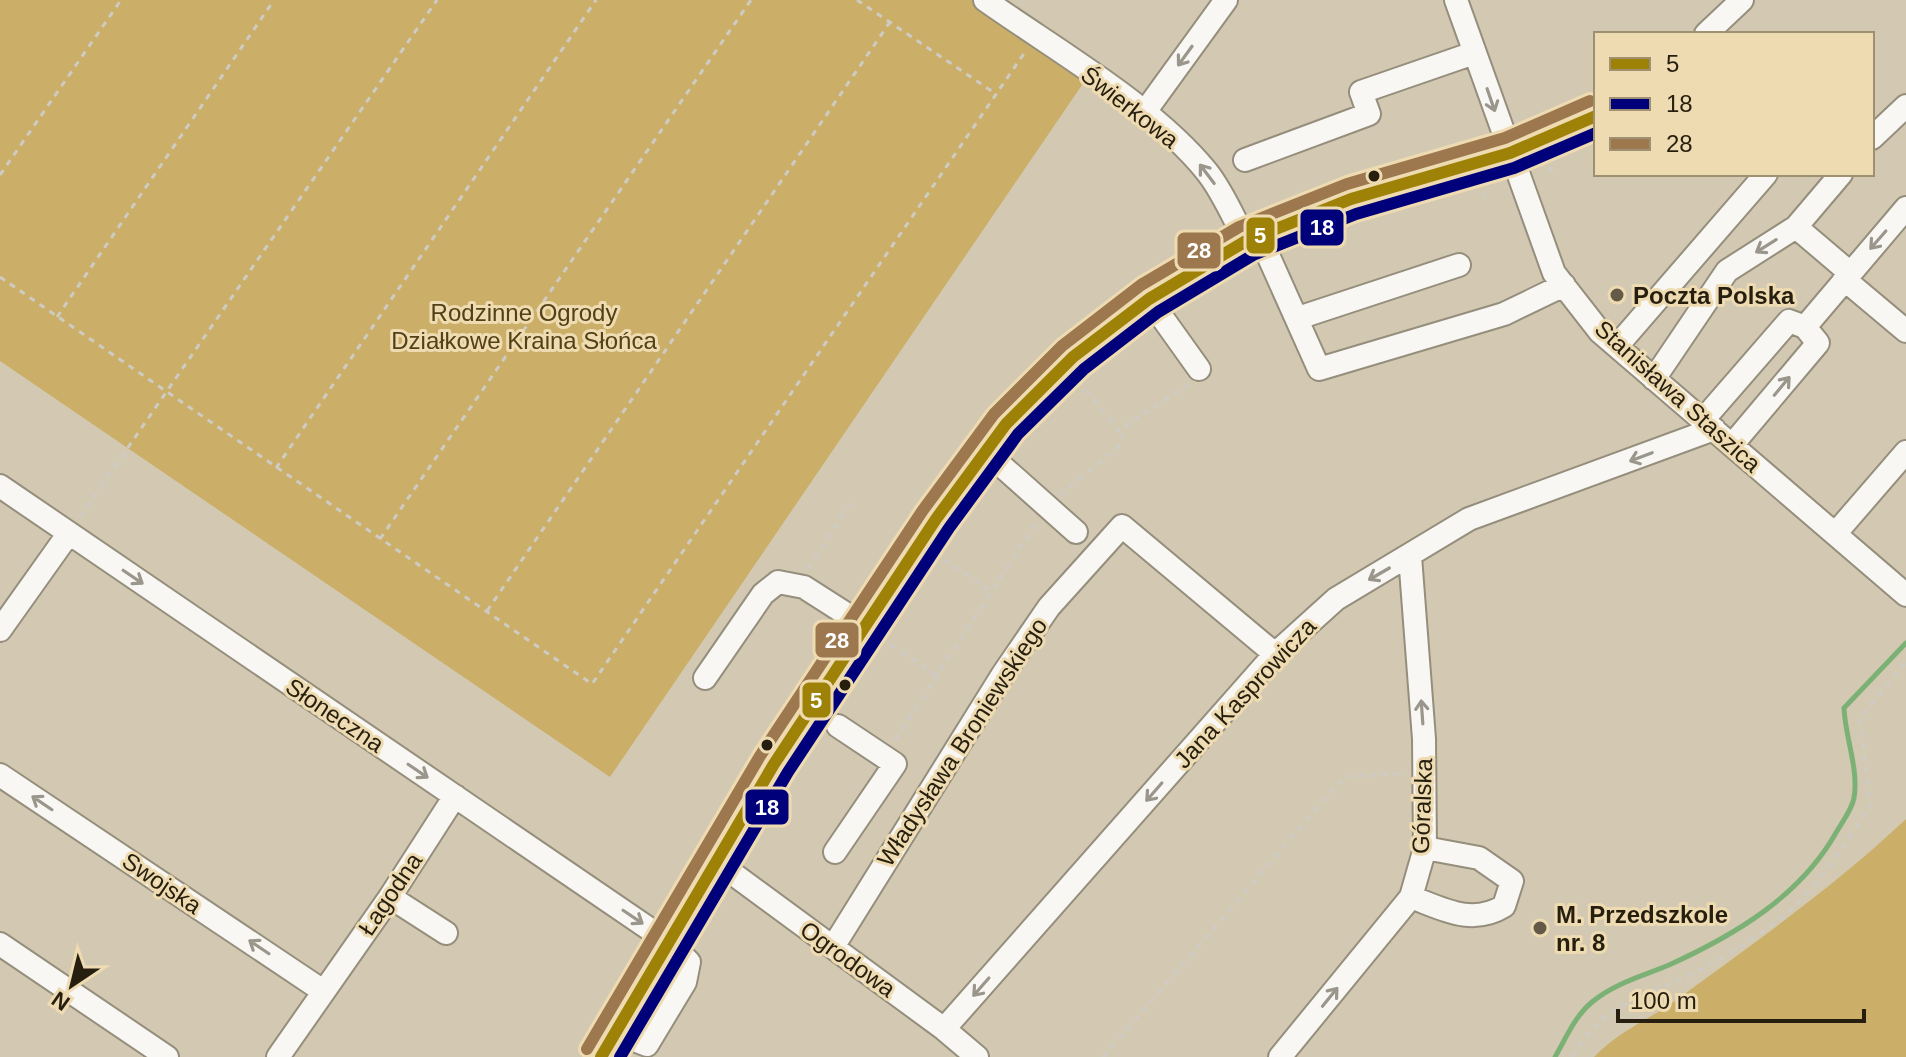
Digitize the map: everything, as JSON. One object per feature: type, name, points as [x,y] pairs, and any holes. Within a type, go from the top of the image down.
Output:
[{"type":"street","points":[[1144,113],[1226,0]]},
{"type":"street","name":"Stanisława Staszica","points":[[1456,0],[1554,273],[1600,332],[1906,595]]},
{"type":"street","points":[[1708,32],[1742,0]]},
{"type":"street","name":"Świerkowa","points":[[995,3],[1144,113],[1208,173],[1253,238],[1298,318],[1319,369],[1504,314],[1564,285]]},
{"type":"street","points":[[1245,160],[1369,114],[1361,92],[1474,53]]},
{"type":"street","points":[[1874,136],[1906,106]]},
{"type":"street","points":[[601,1057],[774,764],[865,626],[985,451],[1006,424],[1073,357],[1149,299],[1253,238],[1351,199],[1510,153],[1594,117]]},
{"type":"street","points":[[1617,346],[1764,176]]},
{"type":"street","points":[[1654,379],[1727,271],[1796,227],[1839,176]]},
{"type":"street","points":[[1805,327],[1906,208]]},
{"type":"street","points":[[1796,227],[1906,331]]},
{"type":"street","points":[[1298,318],[1459,265]]},
{"type":"street","points":[[1149,299],[1199,369]]},
{"type":"street","points":[[1708,425],[1789,321],[1805,327],[1818,343],[1732,445]]},
{"type":"street","name":"Jana Kasprowicza","points":[[944,1029],[1275,654],[1336,599],[1469,519],[1708,425]]},
{"type":"street","points":[[985,451],[1076,532]]},
{"type":"street","points":[[1835,534],[1906,452]]},
{"type":"street","name":"Słoneczna","points":[[0,486],[670,943]]},
{"type":"street","name":"Władysława Broniewskiego","points":[[833,947],[1003,674],[1049,607],[1122,526],[1275,654]]},
{"type":"street","points":[[0,630],[69,533]]},
{"type":"street","name":"Góralska","points":[[1280,1057],[1411,897],[1425,848],[1424,773],[1410,556]]},
{"type":"street","points":[[705,678],[763,594],[778,582],[797,586],[865,626]]},
{"type":"street","points":[[835,852],[895,764],[838,726]]},
{"type":"street","name":"Swojska","points":[[0,775],[323,991]]},
{"type":"street","name":"Łagodna","points":[[278,1057],[390,897],[455,796]]},
{"type":"street","points":[[1411,897],[1458,914],[1488,916],[1504,906],[1512,881],[1479,858],[1425,848]]},
{"type":"street","name":"Ogrodowa","points":[[717,862],[944,1029],[977,1057]]},
{"type":"street","points":[[390,897],[446,933]]},
{"type":"street","points":[[617,1033],[647,1045],[678,995],[685,982],[689,962],[670,943]]},
{"type":"street","points":[[0,944],[167,1057]]},
{"type":"path","points":[[0,175],[121,0]]},
{"type":"path","points":[[57,317],[274,0]]},
{"type":"path","points":[[69,533],[437,0]]},
{"type":"path","points":[[276,468],[596,0]]},
{"type":"path","points":[[380,539],[751,0]]},
{"type":"path","points":[[857,0],[996,94]]},
{"type":"path","points":[[487,611],[890,22]]},
{"type":"path","points":[[0,277],[592,684],[1036,36]]},
{"type":"path","points":[[884,757],[1048,505],[1118,447],[1126,425],[1193,382],[1199,369]]},
{"type":"path","points":[[1086,390],[1122,435]]},
{"type":"path","points":[[797,586],[850,503]]},
{"type":"path","points":[[947,561],[993,592]]},
{"type":"path","points":[[891,645],[937,676]]},
{"type":"path","points":[[1572,1057],[1584,1035],[1611,1010],[1700,970],[1771,927],[1813,889],[1870,807],[1860,718],[1906,662]]},
{"type":"path","points":[[1103,1057],[1344,777],[1424,773]]},
{"type":"green space","name":"Rodzinne Ogrody Działkowe Kraina Słońca","points":[[0,0],[972,0],[1084,82],[610,777],[0,361]]},
{"type":"green space","points":[[1906,819],[1906,1057],[1594,1057],[1614,1039],[1679,998],[1796,912]]},
{"type":"waterway","points":[[1555,1057],[1581,1014],[1601,995],[1669,965],[1742,927],[1805,875],[1837,831],[1854,798],[1855,776],[1844,708],[1906,643]]},
{"type":"transit line","name":"28","points":[[587,1049],[760,756],[923,510],[994,414],[1062,346],[1141,285],[1239,227],[1347,184],[1505,138],[1590,101]]},
{"type":"transit line","name":"5","points":[[601,1057],[774,764],[936,519],[1006,424],[1073,357],[1149,299],[1246,241],[1351,199],[1510,153],[1594,117]]},
{"type":"transit line","name":"18","points":[[620,1057],[788,772],[949,528],[1018,434],[1084,369],[1158,312],[1253,255],[1356,214],[1514,168],[1594,134]]},
{"type":"place","name":"Poczta Polska","points":[[1617,295]]},
{"type":"place","name":"M. Przedszkole nr. 8","points":[[1540,928]]}]
